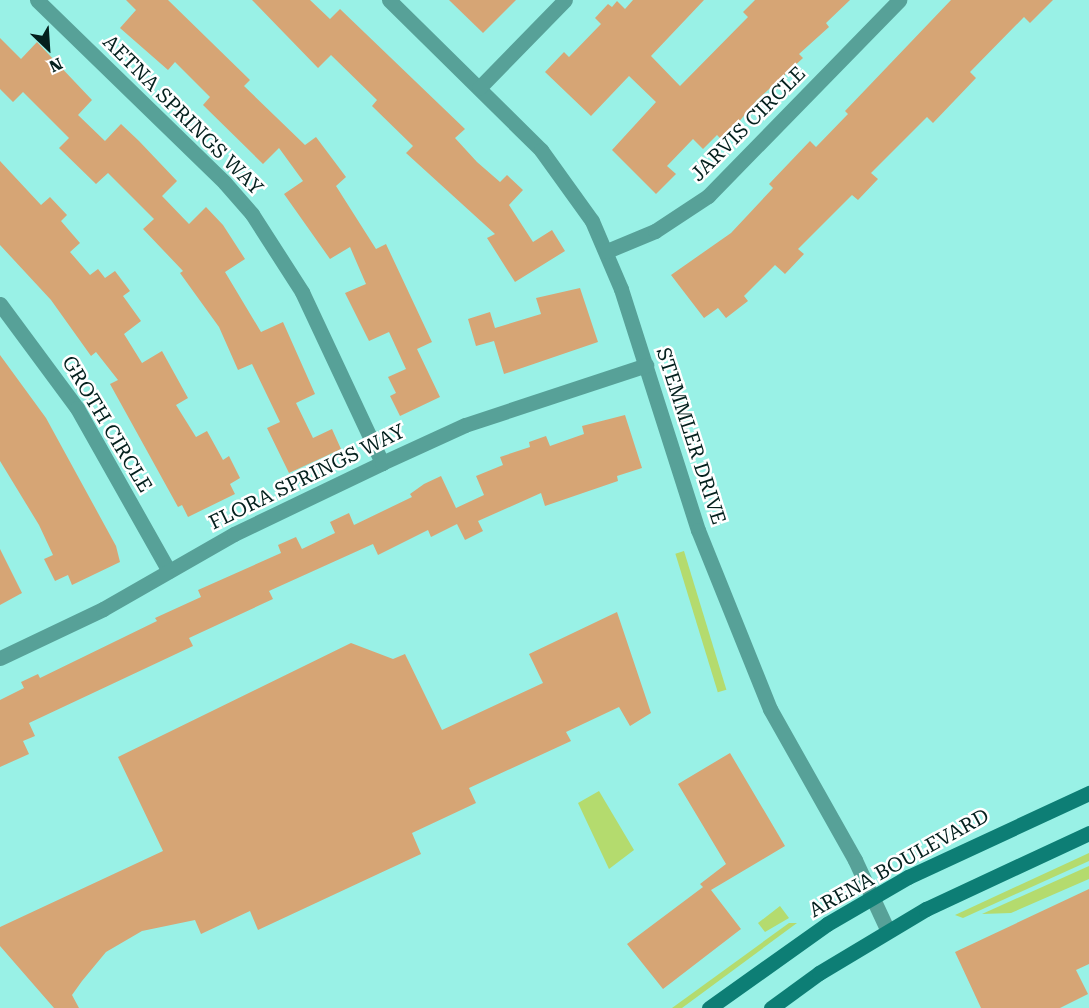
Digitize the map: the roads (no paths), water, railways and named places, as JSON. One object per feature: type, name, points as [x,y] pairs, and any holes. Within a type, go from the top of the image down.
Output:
[{"type":"main road","name":"ARENA BOULEVARD","points":[[709,1008],[827,924],[1000,832],[1089,793]]},
{"type":"main road","points":[[771,1008],[819,973],[888,931],[1017,863],[1089,833]]},
{"type":"street","name":"AETNA SPRINGS WAY","points":[[38,0],[225,183],[252,214],[302,292],[382,463]]},
{"type":"street","name":"STEMMLER DRIVE","points":[[389,0],[479,88],[567,181],[606,250],[646,365],[698,530],[770,709],[873,898],[888,931]]},
{"type":"street","points":[[479,88],[565,0]]},
{"type":"street","name":"JARVIS CIRCLE","points":[[606,250],[655,231],[708,196],[899,0]]},
{"type":"street","name":"GROTH CIRCLE","points":[[0,304],[77,408],[169,571]]},
{"type":"street","name":"FLORA SPRINGS WAY","points":[[0,658],[103,609],[234,534],[465,425],[646,365]]}]
